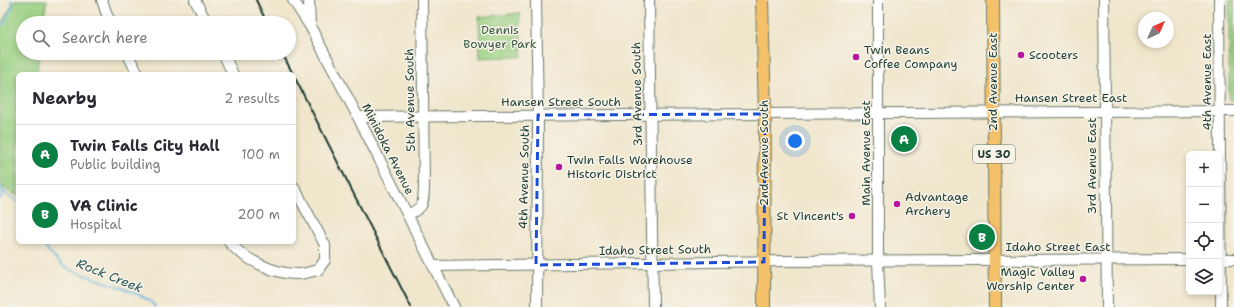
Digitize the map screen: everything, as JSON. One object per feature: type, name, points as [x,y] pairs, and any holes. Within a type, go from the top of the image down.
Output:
[{"type":"main road","name":"2nd Avenue South","points":[[762,0],[765,114],[764,307]]},
{"type":"main road","name":"2nd Avenue East","points":[[993,0],[995,307]]},
{"type":"street","points":[[102,0],[108,16]]},
{"type":"street","points":[[195,0],[203,16]]},
{"type":"street","points":[[293,0],[310,26]]},
{"type":"street","name":"Minidoka Avenue","points":[[309,0],[310,26],[358,117],[454,307]]},
{"type":"street","name":"5th Avenue South","points":[[408,215],[420,208],[423,204],[424,116],[422,0]]},
{"type":"street","name":"4th Avenue South","points":[[536,0],[538,115],[536,265],[537,307]]},
{"type":"street","name":"3rd Avenue South","points":[[649,0],[653,307]]},
{"type":"street","name":"Main Avenue East","points":[[878,0],[878,261],[880,307]]},
{"type":"street","name":"3rd Avenue East","points":[[1104,0],[1106,307]]},
{"type":"street","name":"4th Avenue East","points":[[1219,0],[1220,223]]},
{"type":"street","points":[[130,60],[137,72]]},
{"type":"street","points":[[226,60],[232,72]]},
{"type":"street","name":"Hansen Street East","points":[[765,114],[1234,111]]},
{"type":"street","name":"Hansen Street South","points":[[358,117],[765,114]]},
{"type":"street","points":[[231,244],[249,259],[278,271],[299,274],[318,270],[325,260],[325,245],[296,192]]},
{"type":"street","name":"Idaho Street East","points":[[878,261],[1186,259]]},
{"type":"street","points":[[1222,259],[1234,259]]},
{"type":"street","name":"Idaho Street South","points":[[432,266],[878,261]]},
{"type":"street","name":"4th Avenue East","points":[[1221,295],[1221,307]]},
{"type":"highlighted area","points":[[765,114],[764,262],[536,265],[538,115]]},
{"type":"green space","points":[[15,0],[47,0],[44,16],[16,16],[16,60],[38,60],[37,72],[16,72],[16,195],[4,189],[0,181],[0,25]]},
{"type":"green space","points":[[1229,0],[1234,0],[1234,100],[1229,100]]},
{"type":"green space","name":"Dennis Bowyer Park","points":[[520,13],[522,57],[480,58],[479,17]]},
{"type":"waterway","name":"Rock Creek","points":[[0,26],[4,23],[13,5],[11,0]]},
{"type":"waterway","name":"Rock Creek","points":[[0,186],[3,192],[16,201]]},
{"type":"waterway","name":"Rock Creek","points":[[0,199],[3,192]]},
{"type":"waterway","name":"Rock Creek","points":[[43,244],[52,256],[65,267],[128,290],[150,301],[155,307]]},
{"type":"railway","points":[[256,0],[264,16]]},
{"type":"railway","points":[[286,60],[292,72]]},
{"type":"railway","points":[[296,80],[411,307]]},
{"type":"place","name":"Scooters","points":[[1021,55]]},
{"type":"place","name":"Twin Beans Coffee Company","points":[[856,57]]},
{"type":"place","name":"Twin Falls City Hall","points":[[904,139]]},
{"type":"place","name":"Twin Falls Warehouse Historic District","points":[[559,167]]},
{"type":"place","name":"Advantage Archery","points":[[897,204]]},
{"type":"place","name":"St Vincent's","points":[[852,216]]},
{"type":"place","name":"VA Clinic","points":[[982,237]]},
{"type":"place","name":"Magic Valley Worship Center","points":[[1083,279]]}]
